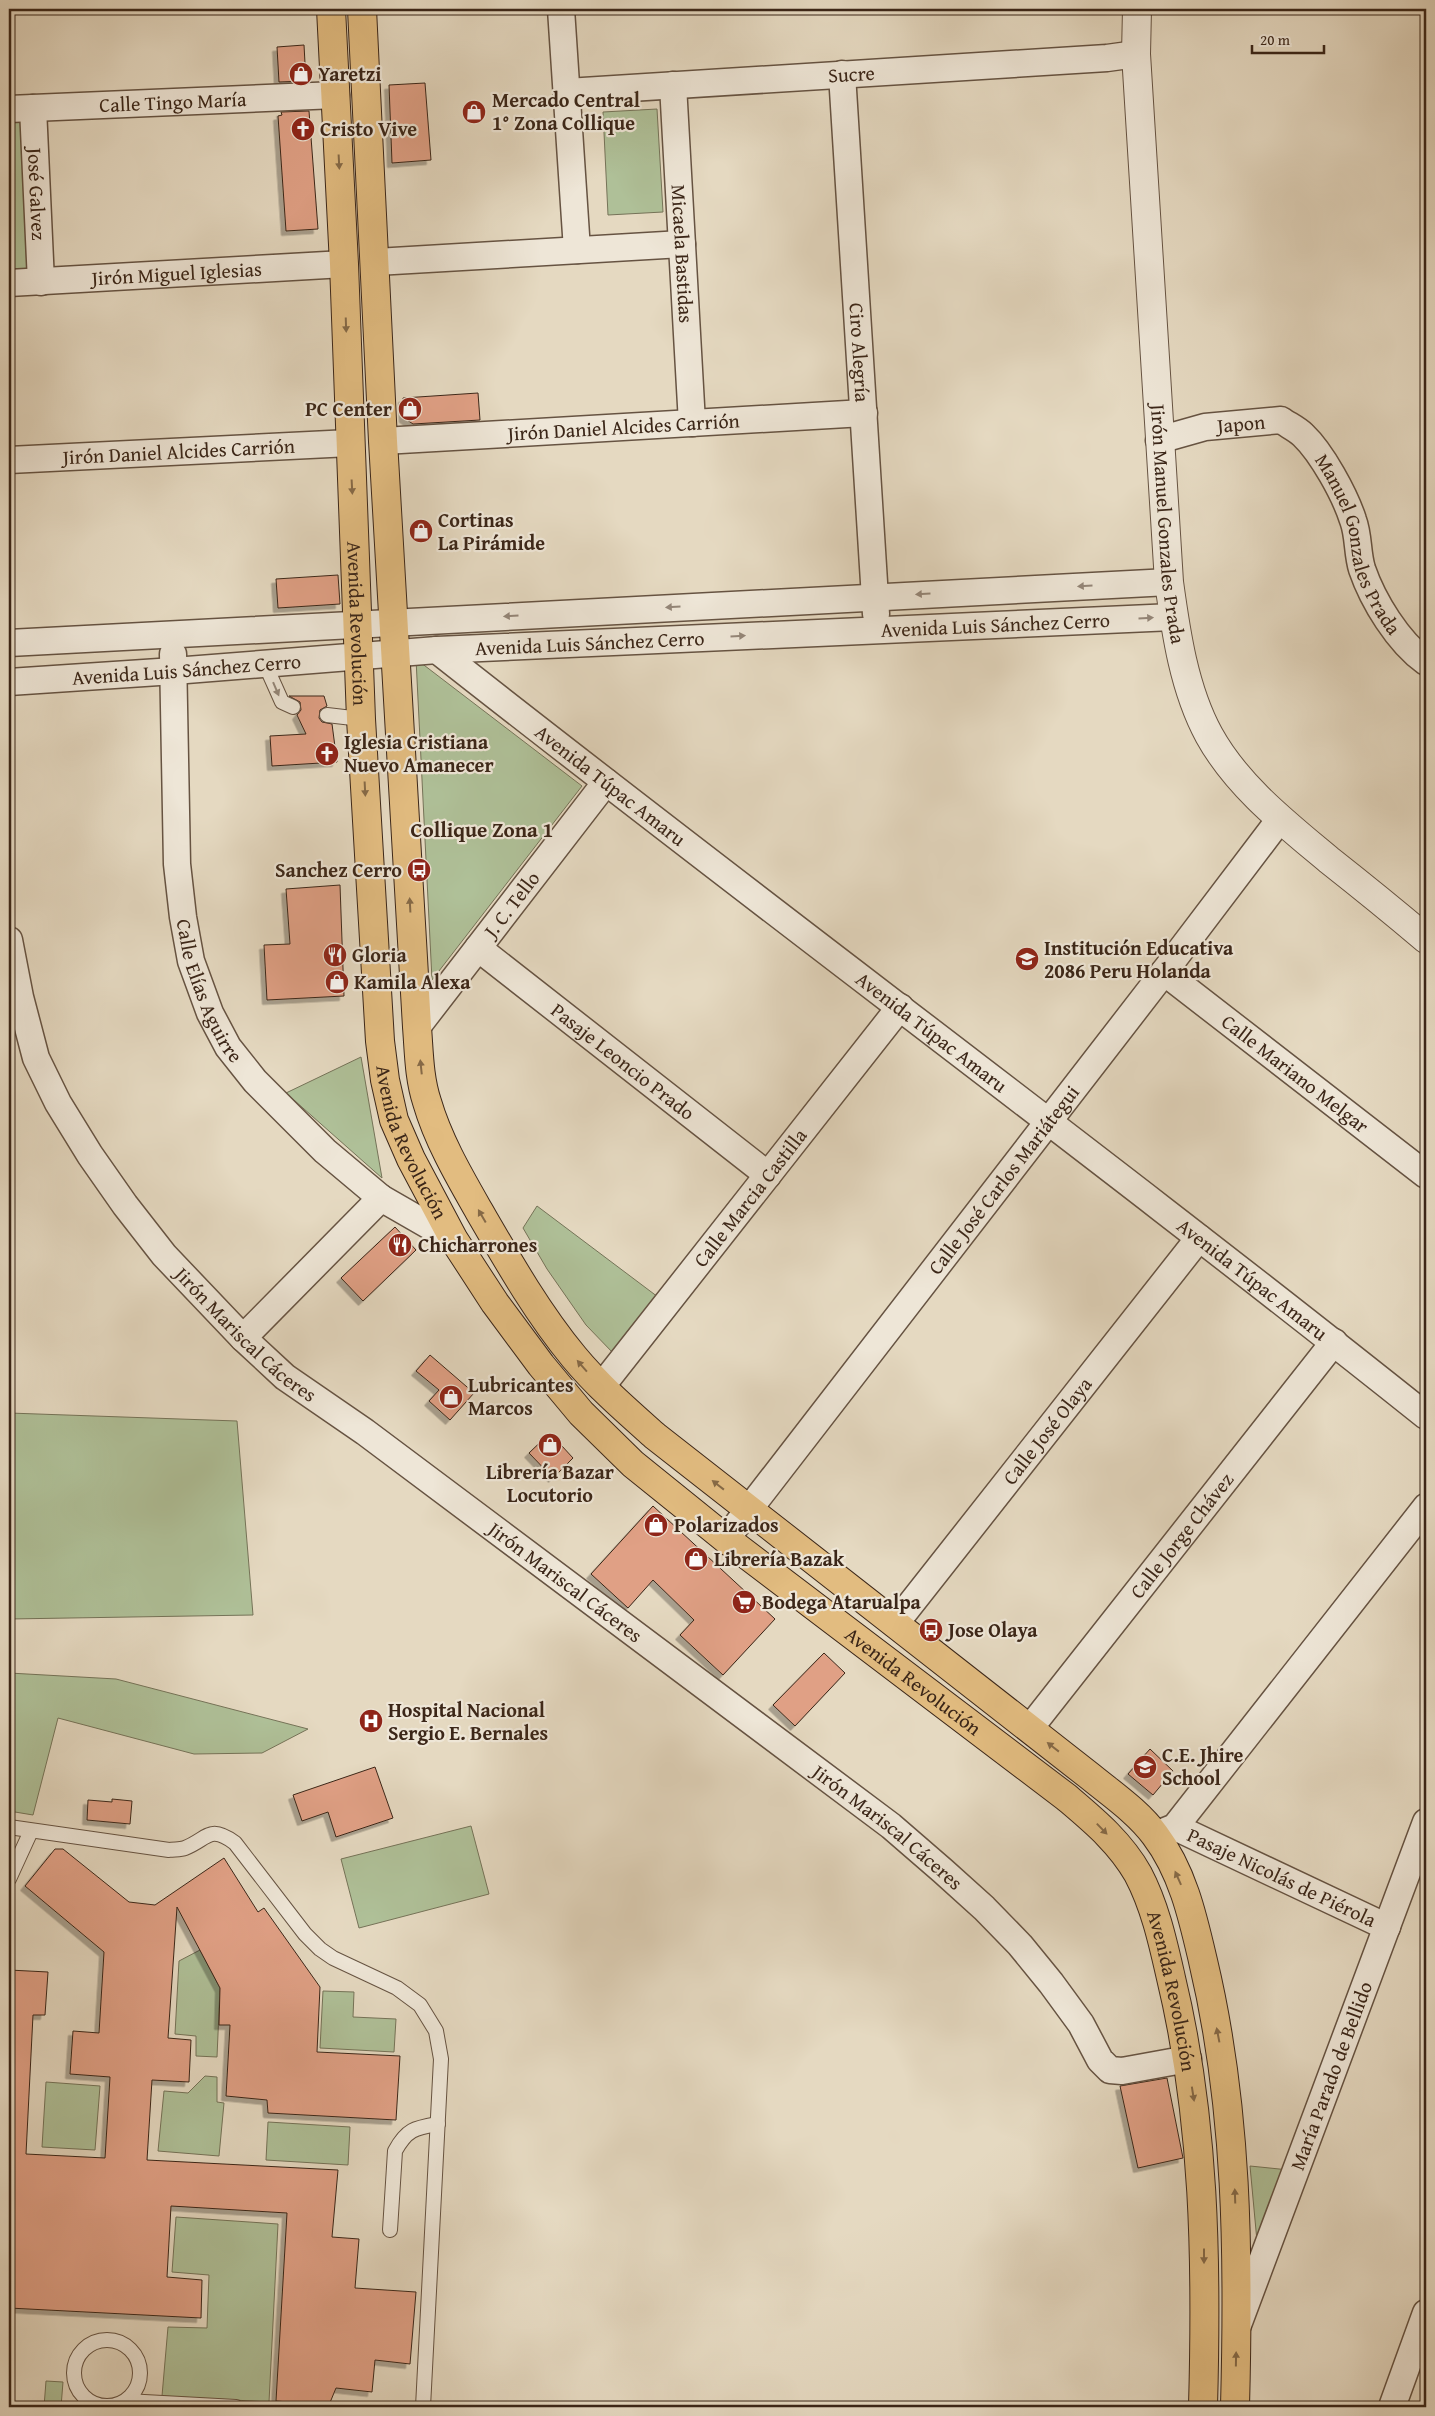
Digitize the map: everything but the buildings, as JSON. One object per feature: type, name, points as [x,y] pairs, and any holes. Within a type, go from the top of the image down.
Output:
[{"type":"main road","name":"Avenida Revolución","points":[[331,9],[344,264],[361,719],[380,1041],[385,1080],[394,1120],[411,1160],[454,1240],[541,1365],[581,1413],[633,1464],[726,1539],[1010,1753],[1091,1818],[1122,1850],[1138,1874],[1153,1910],[1176,1998],[1188,2058],[1201,2167],[1204,2250],[1203,2407]]},
{"type":"main road","name":"Avenida Revolución","points":[[362,9],[376,262],[383,441],[397,653],[417,1027],[421,1073],[426,1101],[436,1128],[461,1179],[503,1252],[573,1356],[601,1387],[655,1436],[1030,1728],[1129,1808],[1165,1831],[1170,1860],[1186,1894],[1208,1984],[1228,2093],[1237,2235],[1235,2407]]},
{"type":"street","points":[[561,9],[577,250]]},
{"type":"street","name":"Jirón Manuel Gonzales Prada","points":[[1137,9],[1136,54],[1169,582],[1174,617],[1196,706],[1210,735],[1227,762],[1280,819],[1426,939]]},
{"type":"street","name":"Sucre","points":[[567,92],[1107,58],[1136,54]]},
{"type":"street","name":"Ciro Alegría","points":[[842,74],[877,630]]},
{"type":"street","name":"Micaela Bastidas","points":[[673,85],[692,423]]},
{"type":"street","name":"Calle Tingo María","points":[[21,108],[336,95]]},
{"type":"street","name":"José Galvez","points":[[21,108],[41,282]]},
{"type":"street","points":[[376,262],[682,244]]},
{"type":"street","name":"Jirón Miguel Iglesias","points":[[9,283],[344,264]]},
{"type":"street","name":"Jirón Daniel Alcides Carrión","points":[[383,441],[864,413]]},
{"type":"street","name":"Japon","points":[[1160,440],[1205,427],[1281,420],[1303,434],[1313,447]]},
{"type":"street","name":"Jirón Daniel Alcides Carrión","points":[[9,460],[350,443]]},
{"type":"street","name":"Manuel Gonzales Prada","points":[[1313,447],[1327,469],[1352,517],[1359,536],[1362,568],[1386,617],[1412,651],[1426,662]]},
{"type":"street","name":"Avenida Luis Sánchez Cerro","points":[[9,643],[173,636],[395,622],[1169,582]]},
{"type":"street","name":"Avenida Luis Sánchez Cerro","points":[[9,682],[437,650],[1174,617]]},
{"type":"street","name":"Calle Elías Aguirre","points":[[173,636],[177,864],[183,917],[191,961],[210,1013],[228,1047],[255,1081],[325,1151],[380,1198],[454,1240]]},
{"type":"street","name":"Avenida Túpac Amaru","points":[[437,650],[606,782],[1049,1120],[1426,1416]]},
{"type":"street","name":"J. C. Tello","points":[[417,1027],[606,782]]},
{"type":"street","name":"Calle José Carlos Mariátegui","points":[[726,1539],[1280,819]]},
{"type":"street","name":"Jirón Mariscal Cáceres","points":[[9,940],[20,997],[36,1058],[58,1104],[90,1155],[159,1248],[243,1338],[285,1377],[381,1444],[898,1832],[984,1908],[1020,1945],[1081,2024],[1100,2060],[1110,2070],[1122,2071],[1188,2058]]},
{"type":"street","name":"Pasaje Leoncio Prado","points":[[478,948],[768,1175]]},
{"type":"street","name":"Calle Mariano Melgar","points":[[1164,972],[1426,1175]]},
{"type":"street","name":"Calle Marcia Castilla","points":[[601,1387],[900,1007]]},
{"type":"street","points":[[243,1338],[380,1198]]},
{"type":"street","name":"Calle José Olaya","points":[[895,1624],[1199,1238]]},
{"type":"street","name":"Calle Jorge Chávez","points":[[1030,1728],[1334,1342]]},
{"type":"street","points":[[1165,1831],[1426,1507]]},
{"type":"street","name":"María Parado de Bellido","points":[[1236,2330],[1426,1822]]},
{"type":"street","name":"Pasaje Nicolás de Piérola","points":[[1165,1831],[1387,1927]]},
{"type":"street","points":[[1392,2407],[1426,2313]]},
{"type":"lane","points":[[265,664],[282,702],[293,707]]},
{"type":"lane","points":[[328,714],[361,719]]},
{"type":"lane","points":[[9,1827],[169,1850],[185,1848],[206,1835],[223,1834],[235,1843],[305,1934],[320,1949],[333,1958],[397,1988],[420,2005],[436,2031],[441,2059],[423,2407]]},
{"type":"lane","points":[[9,1878],[31,1831]]},
{"type":"lane","points":[[390,2230],[394,2151],[400,2141],[414,2128],[438,2124]]},
{"type":"lane","points":[[103,2341],[124,2345],[138,2361],[139,2383],[126,2401],[117,2406],[106,2407],[96,2404],[80,2391],[75,2381],[75,2370],[84,2350],[92,2344],[103,2341]]},
{"type":"lane","points":[[126,2401],[236,2407]]},
{"type":"green space","points":[[657,109],[663,212],[608,215],[603,112]]},
{"type":"green space","points":[[21,122],[27,271],[9,271],[9,123]]},
{"type":"green space","points":[[416,659],[582,786],[432,980]]},
{"type":"green space","points":[[361,1057],[382,1178],[286,1093]]},
{"type":"green space","points":[[537,1206],[658,1297],[614,1354],[586,1325],[547,1269],[523,1228]]},
{"type":"green space","points":[[9,1413],[237,1421],[253,1615],[9,1619]]},
{"type":"green space","points":[[9,1673],[116,1679],[308,1729],[262,1753],[194,1754],[58,1718],[33,1815],[9,1811]]},
{"type":"green space","points":[[471,1826],[489,1894],[359,1928],[341,1859]]},
{"type":"green space","points":[[200,1950],[220,1988],[217,2057],[196,2056],[196,2036],[175,2034],[179,1961]]},
{"type":"green space","points":[[323,1991],[354,1992],[353,2017],[396,2019],[394,2052],[320,2048]]},
{"type":"green space","points":[[205,2076],[217,2077],[217,2102],[224,2103],[219,2156],[158,2151],[164,2091],[188,2093]]},
{"type":"green space","points":[[46,2082],[100,2086],[95,2150],[42,2147]]},
{"type":"green space","points":[[268,2122],[350,2127],[348,2165],[266,2160]]},
{"type":"green space","points":[[1250,2166],[1289,2170],[1258,2252]]},
{"type":"green space","points":[[176,2217],[278,2224],[269,2402],[162,2396],[168,2327],[207,2328],[209,2275],[172,2272]]},
{"type":"green space","points":[[46,2381],[63,2382],[61,2407],[44,2407]]},
{"type":"place","name":"Yaretzi","points":[[301,74]]},
{"type":"place","name":"Mercado Central 1° Zona Collique","points":[[474,112]]},
{"type":"place","name":"Cristo Vive","points":[[303,129]]},
{"type":"place","name":"PC Center","points":[[410,409]]},
{"type":"place","name":"Cortinas La Pirámide","points":[[421,531]]},
{"type":"place","name":"Iglesia Cristiana Nuevo Amanecer","points":[[327,754]]},
{"type":"place","name":"Sanchez Cerro","points":[[419,870]]},
{"type":"place","name":"Gloria","points":[[335,955]]},
{"type":"place","name":"Institución Educativa 2086 Peru Holanda","points":[[1027,959]]},
{"type":"place","name":"Kamila Alexa","points":[[337,982]]},
{"type":"place","name":"Chicharrones","points":[[400,1245]]},
{"type":"place","name":"Lubricantes Marcos","points":[[451,1397]]},
{"type":"place","name":"Librería Bazar Locutorio","points":[[550,1445]]},
{"type":"place","name":"Polarizados","points":[[656,1525]]},
{"type":"place","name":"Librería Bazak","points":[[696,1559]]},
{"type":"place","name":"Bodega Atarualpa","points":[[744,1602]]},
{"type":"place","name":"Jose Olaya","points":[[931,1630]]},
{"type":"place","name":"Hospital Nacional Sergio E. Bernales","points":[[371,1721]]},
{"type":"place","name":"C.E. Jhire School","points":[[1145,1767]]},
{"type":"district","name":"Collique Zona 1","points":[[482,830]]}]
